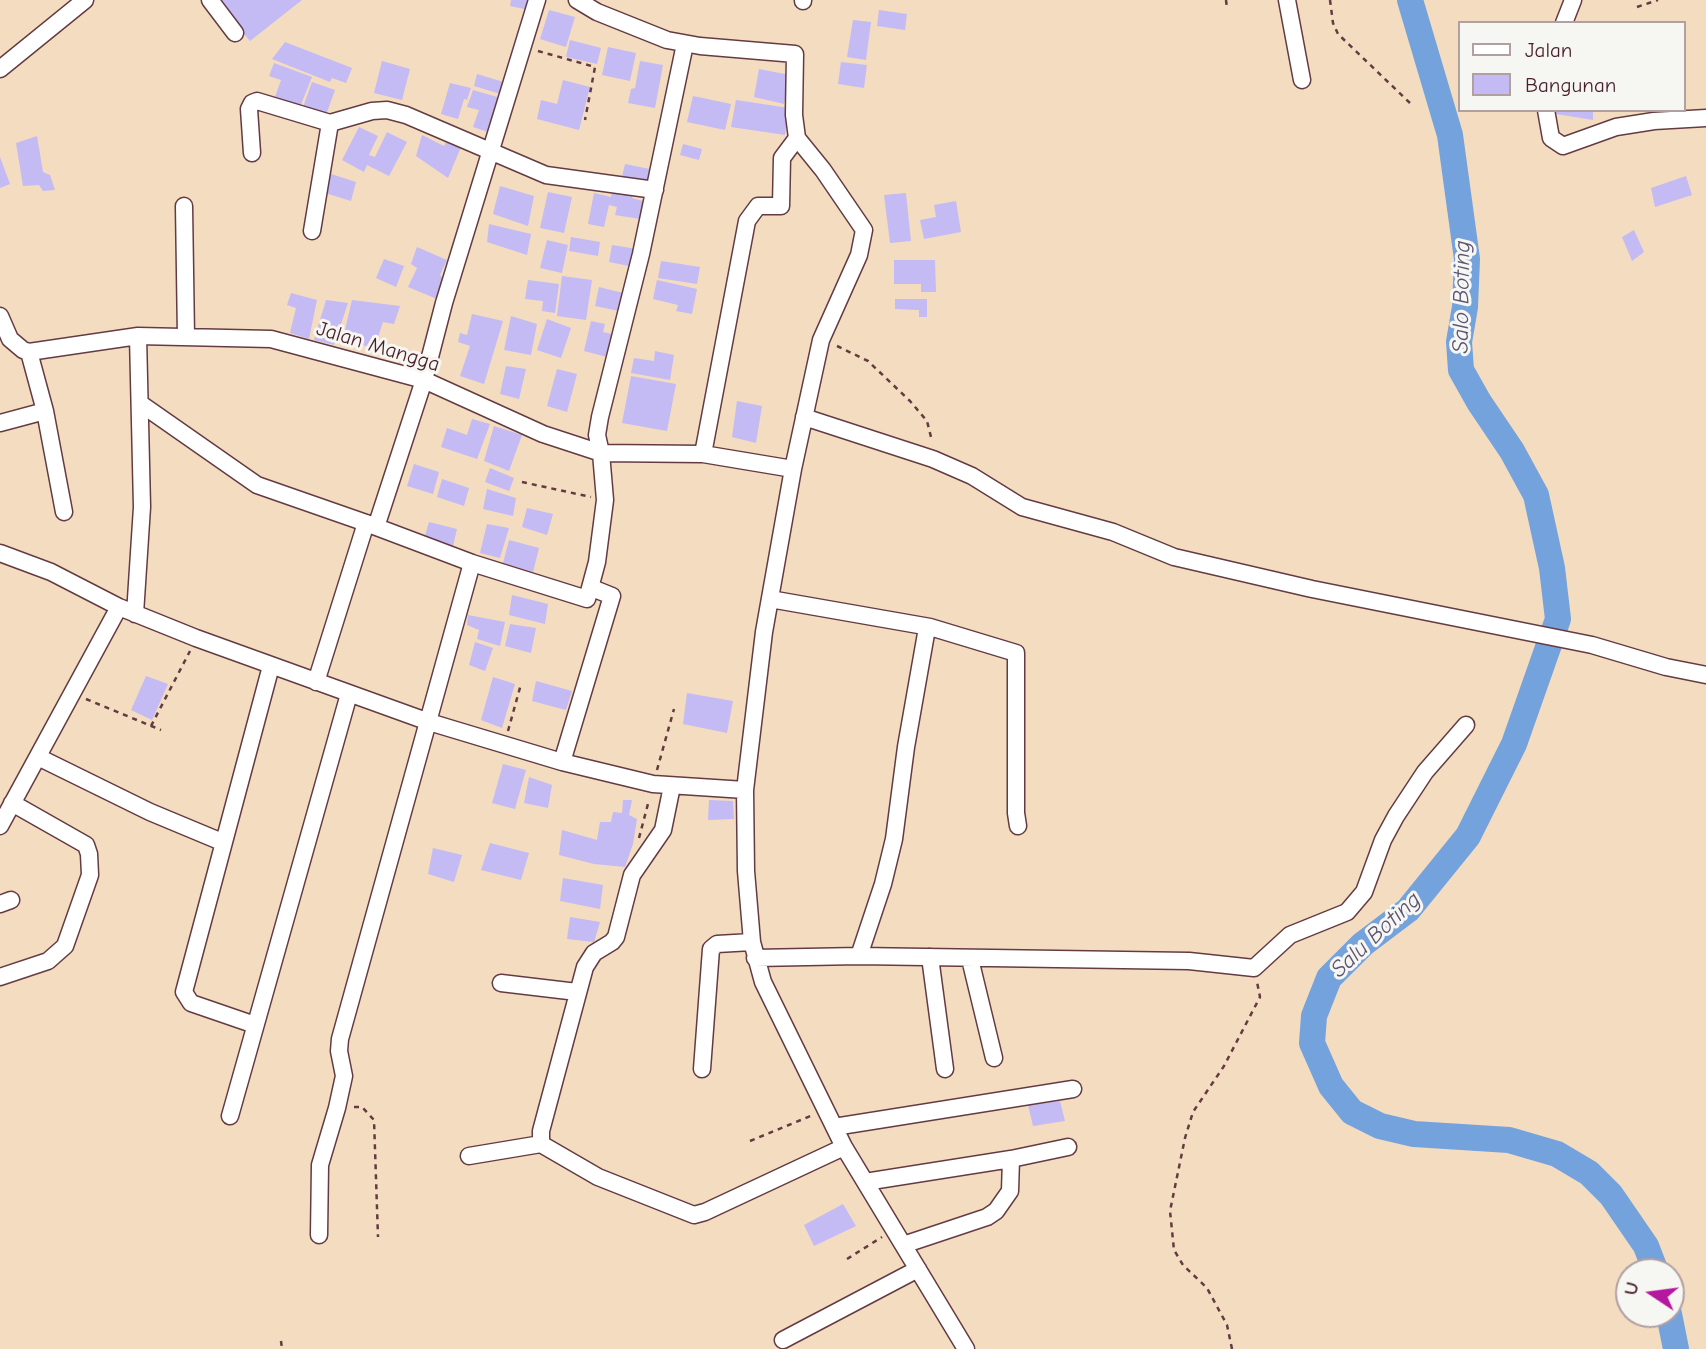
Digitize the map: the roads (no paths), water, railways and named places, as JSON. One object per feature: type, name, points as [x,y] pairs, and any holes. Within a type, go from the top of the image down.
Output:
[{"type":"street","points":[[0,69],[85,0]]},
{"type":"street","points":[[210,0],[235,33]]},
{"type":"street","points":[[316,682],[425,380],[444,303],[537,0]]},
{"type":"street","points":[[577,0],[597,12],[654,36],[685,44],[795,54],[793,89],[797,138],[831,181],[864,230],[859,255],[821,340],[793,469],[770,599],[745,790],[746,871],[753,950],[763,982],[844,1147],[966,1349]]},
{"type":"street","points":[[1287,0],[1302,80]]},
{"type":"street","points":[[1565,21],[1573,0]]},
{"type":"street","points":[[141,404],[257,485],[472,563],[587,599],[600,547],[605,500],[597,435],[600,417],[641,254],[685,44]]},
{"type":"street","points":[[252,153],[248,109],[257,101],[330,123],[372,111],[387,110],[407,115],[546,175],[655,190]]},
{"type":"street","points":[[1546,112],[1551,138],[1563,146],[1616,127],[1654,121],[1706,118]]},
{"type":"street","points":[[312,231],[330,123]]},
{"type":"street","points":[[703,454],[747,221],[758,206],[781,206],[782,158],[797,138]]},
{"type":"street","points":[[184,206],[186,337]]},
{"type":"street","points":[[0,316],[5,339],[29,352],[45,411],[64,512]]},
{"type":"street","points":[[135,614],[142,519],[138,337]]},
{"type":"street","name":"Jalan Mangga","points":[[29,352],[138,337],[271,339],[425,380],[543,434],[601,453],[703,454],[793,469]]},
{"type":"street","points":[[0,423],[45,411]]},
{"type":"street","points":[[804,417],[933,459],[972,476],[1021,507],[1113,532],[1174,556],[1312,589],[1592,645],[1666,667],[1706,675]]},
{"type":"street","points":[[0,553],[51,572],[135,614],[429,722],[562,762],[653,784],[745,790]]},
{"type":"street","points":[[319,1235],[320,1165],[344,1076],[340,1039],[472,563]]},
{"type":"street","points":[[562,762],[612,596],[592,587]]},
{"type":"street","points":[[770,599],[927,628],[1011,650],[1016,654],[1018,826]]},
{"type":"street","points":[[0,826],[119,607]]},
{"type":"street","points":[[859,956],[883,884],[894,839],[906,747],[927,628]]},
{"type":"street","points":[[255,1025],[191,1003],[184,992],[271,666]]},
{"type":"street","points":[[230,1116],[349,694]]},
{"type":"street","points":[[702,1069],[711,949],[717,944],[753,950],[859,956],[1189,961],[1254,968],[1290,935],[1347,912],[1364,892],[1383,841],[1396,816],[1425,772],[1466,725]]},
{"type":"street","points":[[38,757],[150,812],[222,842]]},
{"type":"street","points":[[541,1144],[541,1130],[577,992],[590,958],[616,937],[632,875],[663,830],[672,786]]},
{"type":"street","points":[[0,977],[48,961],[65,946],[90,875],[86,845],[12,803]]},
{"type":"street","points":[[930,957],[945,1069]]},
{"type":"street","points":[[970,959],[994,1058]]},
{"type":"street","points":[[501,983],[577,992]]},
{"type":"street","points":[[834,1127],[1073,1088]]},
{"type":"street","points":[[469,1156],[541,1144],[598,1177],[694,1215],[844,1147]]},
{"type":"street","points":[[865,1182],[1068,1147]]},
{"type":"street","points":[[903,1245],[987,1217],[996,1210],[1010,1191],[1012,1158]]},
{"type":"street","points":[[783,1340],[918,1269]]},
{"type":"waterway","name":"Salu Boting","points":[[1410,0],[1450,135],[1467,259],[1465,307],[1459,342],[1461,370],[1536,495],[1552,568],[1558,619],[1514,744],[1468,836],[1408,910],[1363,944],[1329,978],[1314,1016],[1312,1043],[1331,1086],[1352,1112],[1380,1126],[1414,1134],[1509,1140],[1557,1154],[1589,1173],[1611,1195],[1646,1246],[1651,1258]]},
{"type":"waterway","name":"Salu Boting","points":[[1672,1328],[1676,1349]]},
{"type":"water label","name":"Salo Boting","points":[[1462,297]]}]
